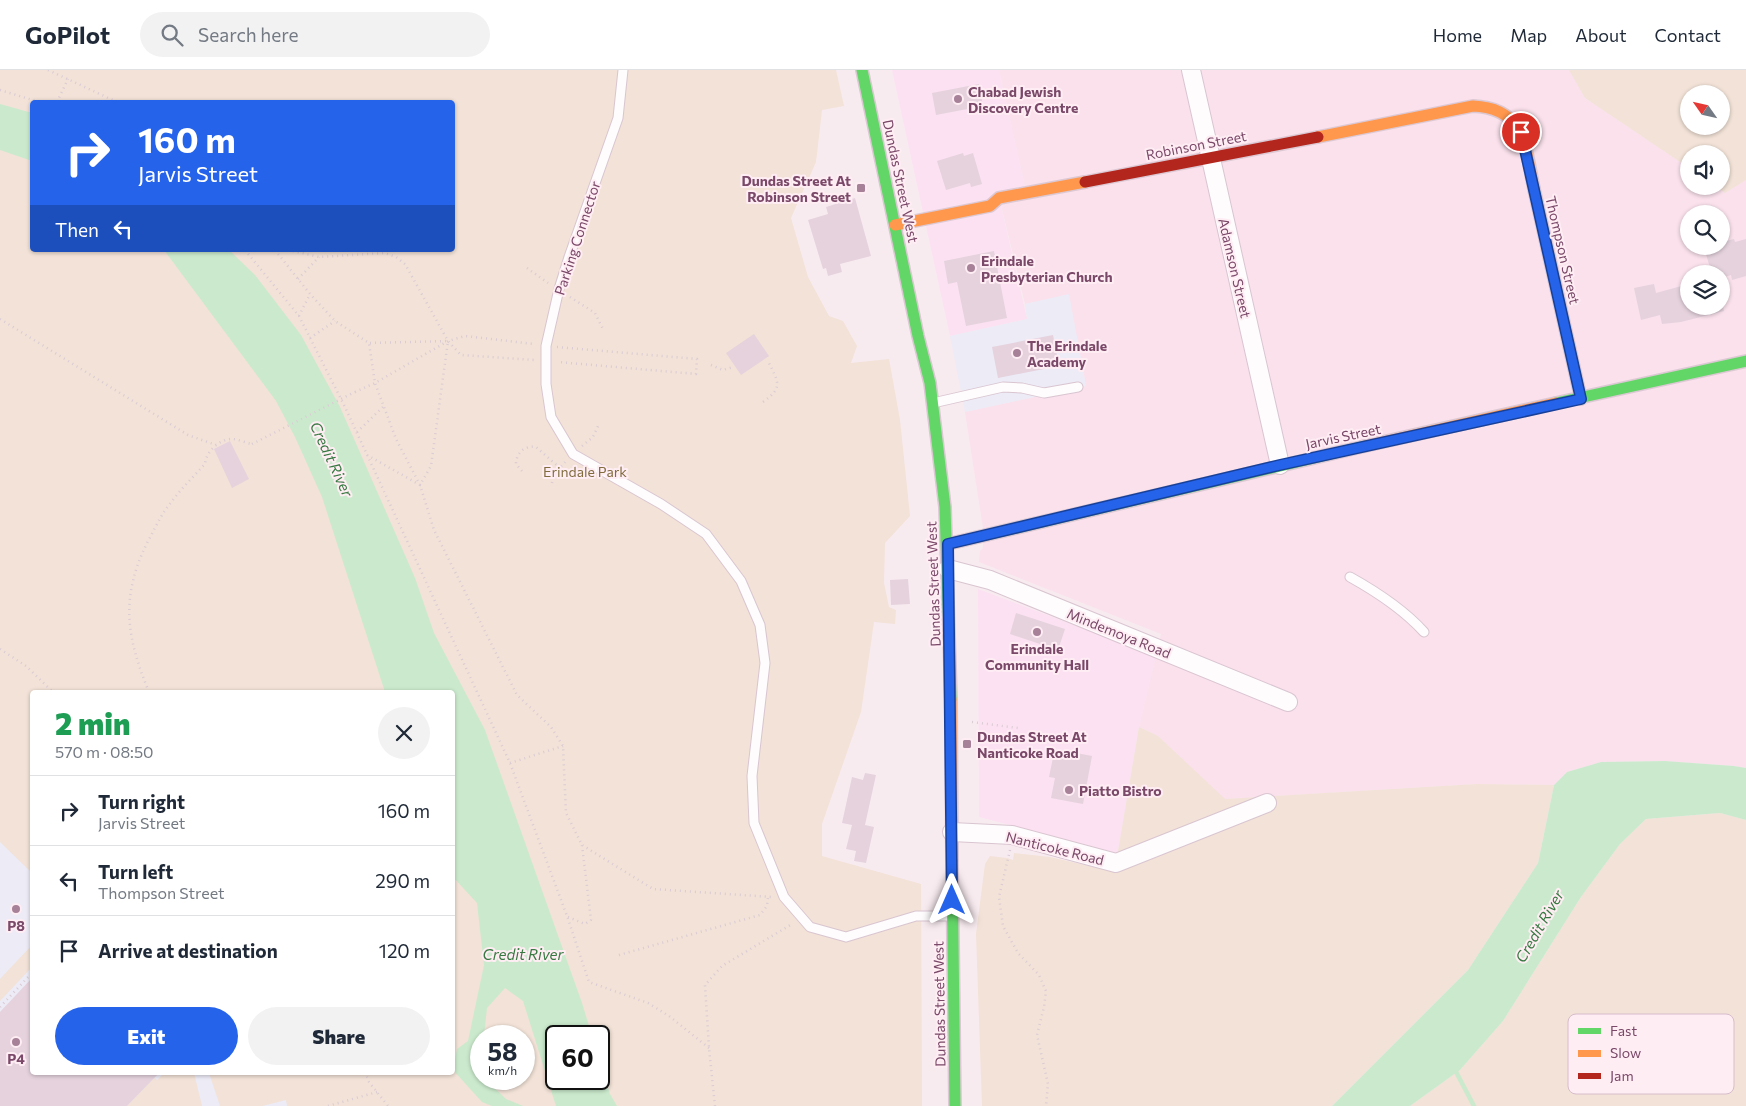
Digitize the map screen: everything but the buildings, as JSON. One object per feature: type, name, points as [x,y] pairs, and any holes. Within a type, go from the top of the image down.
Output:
[{"type":"street","name":"Dundas Street West","points":[[862,70],[933,403],[948,544],[955,1106]]},
{"type":"street","name":"Adamson Street","points":[[1191,70],[1280,465]]},
{"type":"street","name":"Robinson Street","points":[[895,225],[990,206],[999,198],[1473,106],[1490,106],[1505,112]]},
{"type":"street","name":"Thompson Street","points":[[1505,112],[1521,132],[1581,399]]},
{"type":"street","name":"Jarvis Street","points":[[948,544],[1280,465],[1746,361]]},
{"type":"street","name":"Mindemoya Road","points":[[948,569],[990,580],[1288,702]]},
{"type":"street","name":"Nanticoke Road","points":[[952,832],[1012,835],[1116,863],[1267,803]]},
{"type":"lane","name":"Parking Connector","points":[[573,454],[550,415],[545,360],[546,346],[569,257],[618,118],[623,70]]},
{"type":"lane","points":[[933,403],[1003,387],[1022,388],[1044,393],[1078,387]]},
{"type":"lane","points":[[573,454],[661,504],[706,534],[742,581],[760,626],[765,662],[752,776],[754,823],[784,897],[810,927],[846,937],[916,916],[952,916]]},
{"type":"lane","points":[[1350,577],[1395,606],[1413,620],[1424,632]]},
{"type":"path","points":[[48,70],[113,100]]},
{"type":"path","points":[[58,100],[68,78]]},
{"type":"path","points":[[0,90],[32,100]]},
{"type":"path","points":[[247,252],[299,316],[357,432],[510,763],[567,916],[589,982],[648,1003],[669,1016],[709,1048]]},
{"type":"path","points":[[277,252],[310,294],[335,321],[369,343],[448,341],[466,336],[546,346],[697,358],[696,374],[545,360],[461,355],[448,341],[407,267],[400,260],[385,254],[319,257],[297,252]]},
{"type":"path","points":[[298,279],[319,257]]},
{"type":"path","points":[[299,316],[310,294]]},
{"type":"path","points":[[0,319],[188,435],[216,445]]},
{"type":"path","points":[[310,338],[335,321]]},
{"type":"path","points":[[148,690],[138,664],[130,622],[129,602],[133,580],[137,564],[161,516],[205,464],[206,456],[216,445],[231,439],[252,444],[355,392],[375,384],[448,341]]},
{"type":"path","points":[[420,485],[431,466],[448,341]]},
{"type":"path","points":[[369,343],[375,384],[396,439],[420,485],[434,530],[517,695],[551,727],[563,746],[566,813],[582,845],[591,920],[585,924],[567,916]]},
{"type":"path","points":[[762,402],[774,394],[778,388],[768,361]]},
{"type":"path","points":[[712,365],[723,370],[733,367]]},
{"type":"path","points":[[357,432],[384,406]]},
{"type":"path","points":[[552,484],[554,475],[573,454],[593,437],[600,424]]},
{"type":"path","points":[[522,470],[516,464],[517,456],[524,449],[534,446],[560,468]]},
{"type":"path","points":[[367,455],[420,485]]},
{"type":"path","points":[[0,649],[26,666],[51,690]]},
{"type":"path","points":[[972,722],[1018,728]]},
{"type":"path","points":[[510,763],[563,746]]},
{"type":"path","points":[[1012,835],[999,897],[1003,926],[1018,953],[1039,975],[1046,991],[1037,1035],[1048,1084],[1046,1106]]},
{"type":"path","points":[[582,845],[653,889],[784,897]]},
{"type":"path","points":[[619,955],[760,915],[768,906],[768,897]]},
{"type":"path","points":[[715,1106],[705,985],[722,966],[802,918]]},
{"type":"path","points":[[0,1007],[30,975]]},
{"type":"path","points":[[367,1075],[388,1106]]},
{"type":"path","points":[[328,1106],[377,1092]]},
{"type":"shaded area","points":[[892,70],[999,70],[1026,191],[999,197],[1027,319],[950,336]]},
{"type":"shaded area","points":[[999,70],[1569,70],[1585,98],[1680,162],[1680,195],[1730,195],[1730,190],[1746,180],[1746,768],[1665,761],[1601,762],[1567,772],[1554,785],[1477,784],[1224,799],[1158,736],[1139,727],[1161,634],[979,562],[980,551],[983,548],[983,528],[965,412],[1086,386],[1069,295],[1025,304],[999,197],[1026,191]]},
{"type":"shaded area","name":"The Erindale Academy","points":[[1069,294],[1086,386],[965,412],[950,336],[1027,319],[1025,304]]},
{"type":"shaded area","points":[[978,589],[1156,656],[1139,727],[1117,857],[1087,845],[979,817]]},
{"type":"shaded area","points":[[0,683],[30,738],[30,1075],[334,1075],[359,1106],[0,1106]]},
{"type":"green space","name":"Erindale Park","points":[[0,70],[836,70],[844,106],[822,110],[816,162],[791,218],[808,277],[829,316],[843,321],[857,346],[851,363],[889,359],[900,420],[910,516],[885,543],[884,583],[889,607],[896,610],[895,624],[874,622],[861,712],[822,824],[822,856],[921,884],[922,1106],[287,1106],[286,1100],[262,1106],[220,1106],[210,1075],[455,1075],[455,690],[30,690],[30,871],[0,842]]},
{"type":"green space","points":[[1569,70],[1746,70],[1746,180],[1730,190],[1730,145],[1680,145],[1680,162],[1585,98]]},
{"type":"green space","points":[[1139,727],[1158,736],[1225,799],[1477,784],[1554,785],[1538,863],[1468,970],[1332,1106],[982,1106],[976,934],[985,864],[990,856],[1013,860],[1014,853],[1050,857],[1111,871],[1117,857]]},
{"type":"green space","points":[[1720,813],[1746,820],[1746,1106],[1410,1106],[1460,1070],[1503,1021],[1581,897],[1620,844],[1646,819]]},
{"type":"green space","points":[[30,947],[30,969],[0,1001],[0,979]]},
{"type":"green space","points":[[162,1075],[194,1075],[202,1106],[127,1106],[154,1078],[157,1080]]},
{"type":"water","points":[[0,104],[30,112],[30,160],[0,150]]},
{"type":"water","name":"Credit River","points":[[165,252],[231,252],[255,275],[301,335],[340,407],[415,578],[434,633],[485,730],[582,1003],[589,1025],[545,1025],[545,1071],[535,1039],[535,1025],[531,1025],[523,1001],[505,988],[487,1008],[485,1025],[471,1025],[484,965],[477,903],[455,879],[455,690],[384,690],[322,497],[295,437],[276,401]]},
{"type":"water","name":"Credit River","points":[[1665,761],[1746,768],[1746,820],[1720,813],[1646,819],[1620,844],[1581,897],[1503,1021],[1460,1070],[1410,1106],[1332,1106],[1468,970],[1538,863],[1554,785],[1567,772],[1601,762]]},
{"type":"water","name":"Credit River","points":[[470,1032],[470,1089],[455,1072],[457,1049],[468,1041]]},
{"type":"water","name":"Credit River","points":[[471,1090],[497,1090],[506,1099],[523,1106],[492,1106],[482,1102]]},
{"type":"water","name":"Credit River","points":[[551,1090],[609,1090],[617,1106],[556,1106]]},
{"type":"waterway","points":[[1454,1068],[1474,1106]]},
{"type":"traffic: fast","points":[[862,70],[918,336],[930,383],[945,507],[951,699]]},
{"type":"traffic: fast","points":[[1534,189],[1581,399]]},
{"type":"traffic: fast","points":[[1556,403],[1746,361]]},
{"type":"traffic: fast","points":[[948,544],[1365,446]]},
{"type":"traffic: fast","points":[[952,861],[955,1106]]},
{"type":"traffic: slow","points":[[1318,137],[1473,106],[1490,108],[1504,114],[1513,122],[1520,133],[1525,145],[1534,189]]},
{"type":"traffic: slow","points":[[895,225],[990,206],[999,198],[1085,182]]},
{"type":"traffic: slow","points":[[1365,446],[1556,403]]},
{"type":"traffic: slow","points":[[951,699],[952,861]]},
{"type":"traffic: jam","points":[[1085,182],[1318,137]]},
{"type":"place","name":"Chabad Jewish Discovery Centre","points":[[958,99]]},
{"type":"place","name":"Dundas Street At Robinson Street","points":[[861,188]]},
{"type":"place","name":"Erindale Presbyterian Church","points":[[971,268]]},
{"type":"place","name":"The Erindale Academy","points":[[1017,353]]},
{"type":"place","name":"Erindale Community Hall","points":[[1037,632]]},
{"type":"place","name":"Dundas Street At Nanticoke Road","points":[[967,744]]},
{"type":"place","name":"Piatto Bistro","points":[[1069,790]]},
{"type":"place","name":"P8","points":[[16,909]]},
{"type":"place","name":"P4","points":[[16,1042]]},
{"type":"route","points":[[952,900],[948,544],[1280,465],[1581,399],[1521,132]]}]
